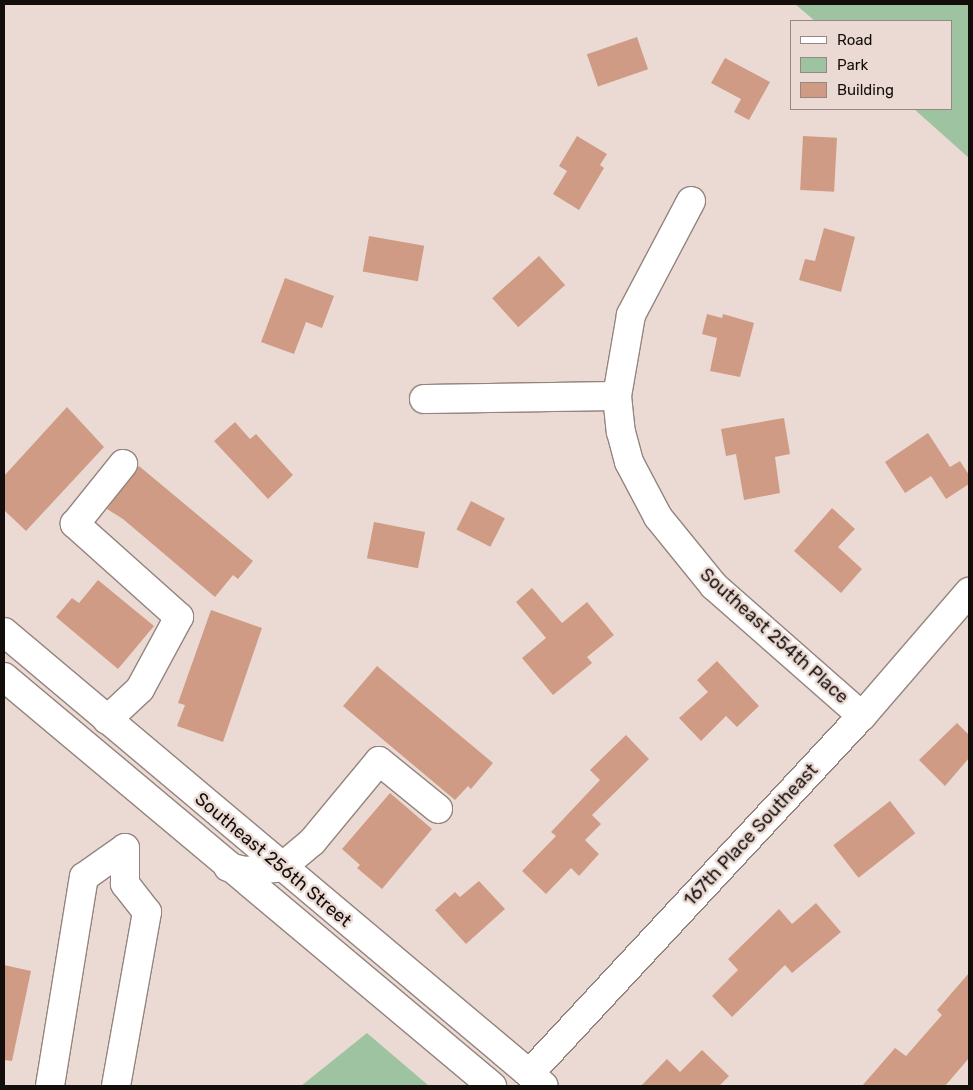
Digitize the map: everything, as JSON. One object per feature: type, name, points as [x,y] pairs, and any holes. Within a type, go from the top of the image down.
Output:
[{"type":"street","name":"Southeast 254th Place","points":[[691,201],[631,315],[617,396],[621,432],[629,462],[658,518],[683,551],[714,586],[862,716]]},
{"type":"street","points":[[424,399],[617,396]]},
{"type":"street","points":[[57,723],[92,725],[107,720],[140,689],[179,617],[75,524],[123,464]]},
{"type":"street","name":"167th Place Southeast","points":[[537,1080],[862,716],[969,592]]},
{"type":"street","name":"Southeast 256th Street","points":[[4,632],[537,1080]]},
{"type":"street","name":"Southeast 256th Street","points":[[4,677],[228,867],[492,1086]]},
{"type":"street","points":[[228,867],[246,870],[282,867],[312,842],[379,761],[438,809]]},
{"type":"street","points":[[50,1086],[84,877],[125,848],[125,884],[147,912],[116,1086]]},
{"type":"green space","points":[[795,4],[969,4],[969,158],[915,110],[953,110],[953,20],[814,20]]},
{"type":"green space","points":[[367,1033],[429,1086],[301,1086]]},
{"type":"building","points":[[637,37],[648,69],[598,86],[587,54]]},
{"type":"building","points":[[725,58],[770,82],[749,120],[734,112],[741,99],[711,83]]},
{"type":"building","points":[[577,136],[607,154],[600,165],[604,168],[579,210],[553,194],[567,171],[559,166]]},
{"type":"building","points":[[803,136],[837,138],[834,192],[800,190]]},
{"type":"building","points":[[824,228],[855,237],[841,292],[799,280],[805,259],[815,261]]},
{"type":"building","points":[[369,236],[424,246],[418,281],[363,271]]},
{"type":"building","points":[[539,256],[565,285],[518,327],[492,298]]},
{"type":"building","points":[[285,278],[334,296],[322,328],[306,322],[294,354],[261,342]]},
{"type":"building","points":[[707,314],[722,318],[723,314],[754,323],[740,377],[710,371],[717,338],[702,334]]},
{"type":"building","points":[[67,407],[104,447],[26,531],[4,510],[4,476]]},
{"type":"building","points":[[784,418],[790,454],[775,457],[780,493],[744,500],[736,454],[726,456],[721,429]]},
{"type":"building","points":[[235,422],[250,439],[256,434],[293,475],[268,499],[214,441]]},
{"type":"building","points":[[928,433],[950,467],[960,461],[969,475],[969,484],[946,499],[931,476],[905,493],[885,462]]},
{"type":"building","points":[[139,466],[253,561],[238,579],[233,575],[215,597],[123,519],[107,509]]},
{"type":"building","points":[[471,501],[505,518],[490,547],[456,530]]},
{"type":"building","points":[[832,508],[855,529],[838,547],[862,569],[841,593],[794,551]]},
{"type":"building","points":[[374,522],[425,532],[418,568],[367,558]]},
{"type":"building","points":[[98,580],[154,626],[118,669],[56,617],[72,598],[79,603]]},
{"type":"building","points":[[532,588],[562,623],[587,602],[614,635],[587,657],[592,663],[553,695],[522,658],[546,638],[516,602]]},
{"type":"building","points":[[211,610],[262,628],[223,742],[177,726],[185,705],[178,703]]},
{"type":"building","points":[[717,661],[759,706],[737,727],[726,716],[701,741],[679,718],[708,692],[697,680]]},
{"type":"building","points":[[377,666],[493,763],[471,789],[468,786],[455,800],[343,706]]},
{"type":"building","points":[[957,723],[969,735],[969,758],[945,786],[919,760]]},
{"type":"building","points":[[626,735],[649,759],[592,815],[601,824],[585,840],[599,854],[579,876],[571,868],[546,894],[522,871],[556,836],[551,832],[600,780],[590,770]]},
{"type":"building","points":[[390,793],[432,829],[382,889],[357,868],[360,865],[342,849]]},
{"type":"building","points":[[890,801],[915,833],[859,878],[833,845]]},
{"type":"building","points":[[479,881],[505,909],[466,944],[435,910],[455,892],[460,897]]},
{"type":"building","points":[[816,903],[841,932],[792,973],[785,965],[732,1017],[712,996],[738,970],[728,959],[779,909],[792,924]]},
{"type":"building","points":[[4,965],[31,971],[12,1061],[4,1060]]},
{"type":"building","points":[[969,973],[969,1058],[945,1086],[862,1086],[895,1048],[906,1056],[942,1015],[937,1010]]},
{"type":"building","points":[[702,1050],[729,1076],[719,1086],[641,1086],[667,1059],[680,1072]]}]
